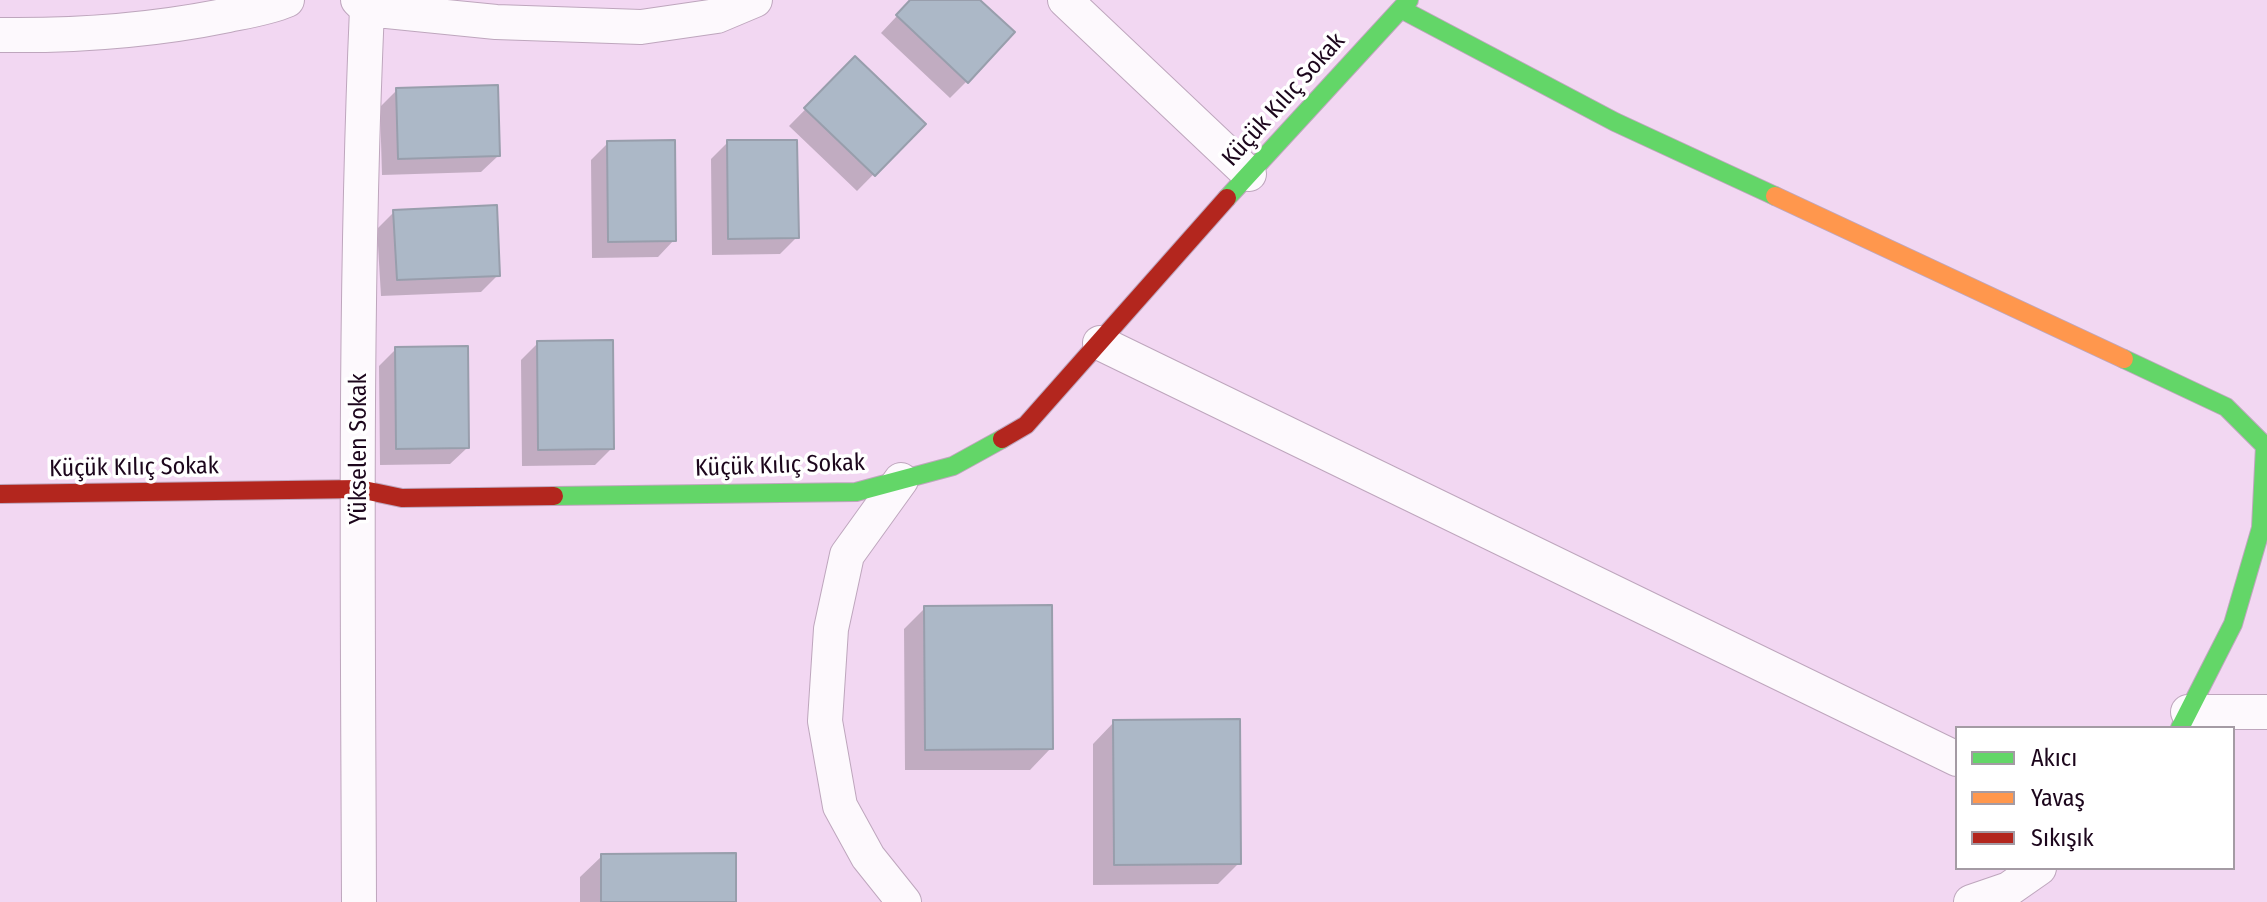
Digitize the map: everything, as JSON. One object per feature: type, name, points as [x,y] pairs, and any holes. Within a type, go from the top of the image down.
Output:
[{"type":"street","points":[[0,35],[192,23],[273,6],[287,0]]},
{"type":"street","points":[[363,4],[496,22],[641,27],[717,16],[755,0]]},
{"type":"street","points":[[1065,0],[1249,174]]},
{"type":"street","name":"Yükselen Sokak","points":[[359,902],[363,4]]},
{"type":"street","points":[[1405,4],[1615,122],[2226,407],[2265,446],[2261,528],[2233,624],[2184,720]]},
{"type":"street","name":"Küçük Kılıç Sokak","points":[[0,494],[359,489],[402,498],[856,492],[953,466],[1026,425],[1405,4]]},
{"type":"street","points":[[1100,343],[1955,758]]},
{"type":"street","points":[[901,480],[847,555],[831,629],[825,721],[840,806],[868,857],[904,902]]},
{"type":"street","points":[[2184,720],[2267,712]]},
{"type":"street","points":[[1971,902],[2009,889],[2036,870]]},
{"type":"building","points":[[910,0],[980,0],[1015,32],[968,83],[896,15]]},
{"type":"building","points":[[855,56],[926,124],[875,176],[804,108]]},
{"type":"building","points":[[498,85],[500,156],[398,159],[396,88]]},
{"type":"building","points":[[675,140],[676,241],[608,242],[607,141]]},
{"type":"building","points":[[727,140],[797,140],[799,238],[728,239]]},
{"type":"building","points":[[497,205],[500,276],[397,280],[393,210]]},
{"type":"building","points":[[613,340],[614,449],[538,450],[537,341]]},
{"type":"building","points":[[468,346],[469,448],[396,449],[395,347]]},
{"type":"building","points":[[1052,605],[1053,749],[925,750],[924,606]]},
{"type":"building","points":[[1240,719],[1241,864],[1114,865],[1113,720]]},
{"type":"building","points":[[736,853],[736,902],[601,902],[601,854]]},
{"type":"traffic: fast","points":[[1227,198],[1409,0]]},
{"type":"traffic: fast","points":[[1401,9],[1615,122],[1775,196]]},
{"type":"traffic: fast","points":[[2124,359],[2226,407],[2265,446],[2261,528],[2233,624],[2181,726]]},
{"type":"traffic: fast","points":[[554,496],[856,492],[953,466],[1002,439]]},
{"type":"traffic: slow","points":[[1775,196],[2124,359]]},
{"type":"traffic: jam","points":[[1002,439],[1026,425],[1227,198]]},
{"type":"traffic: jam","points":[[0,494],[359,489],[402,498],[554,496]]}]
